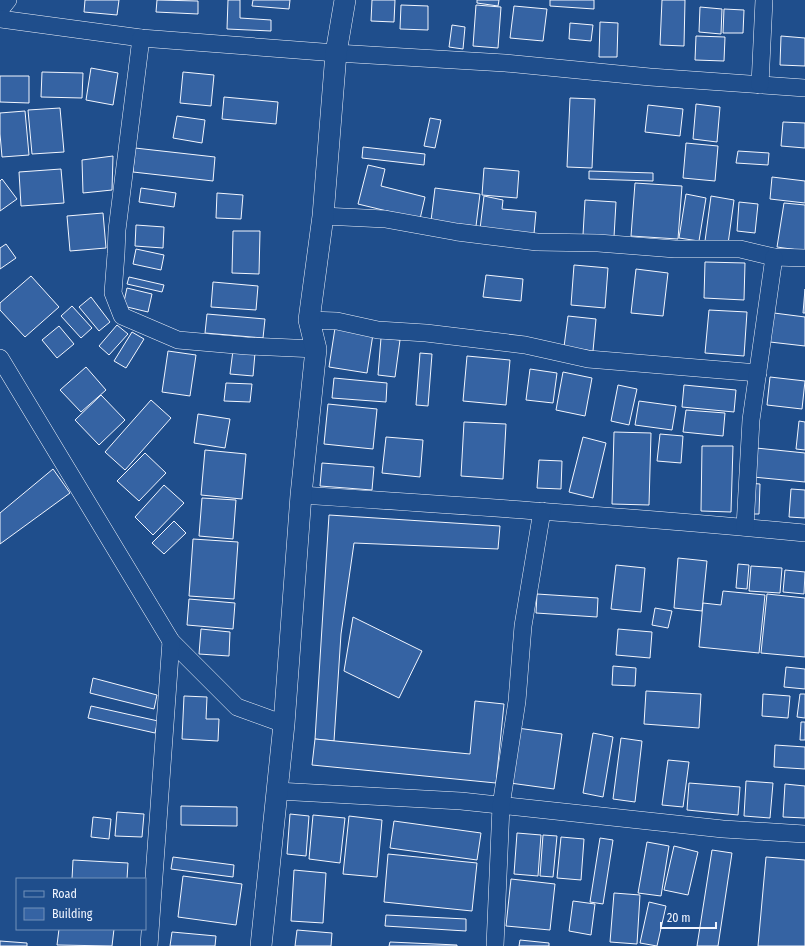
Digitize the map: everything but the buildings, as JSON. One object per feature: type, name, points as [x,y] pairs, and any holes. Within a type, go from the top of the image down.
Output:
[{"type":"street","points":[[0,10],[8,0]]},
{"type":"street","points":[[261,946],[284,724],[301,495],[316,350],[309,320],[323,216],[336,53],[345,0]]},
{"type":"street","points":[[760,85],[764,0]]},
{"type":"street","points":[[0,19],[141,38],[336,53],[504,63],[650,77],[805,88]]},
{"type":"street","points":[[141,38],[117,230],[113,281],[113,293],[122,316],[178,340],[316,350]]},
{"type":"street","points":[[323,216],[385,219],[457,232],[537,242],[598,243],[675,249],[740,249],[774,258],[805,258]]},
{"type":"street","points":[[744,528],[751,420],[774,258]]},
{"type":"street","points":[[309,320],[337,321],[378,330],[426,332],[525,345],[588,359],[758,373]]},
{"type":"street","points":[[0,358],[172,641],[237,707],[284,724]]},
{"type":"street","points":[[301,495],[542,511],[805,534]]},
{"type":"street","points":[[495,946],[500,806],[517,701],[523,626],[542,511]]},
{"type":"street","points":[[149,946],[172,641]]},
{"type":"street","points":[[277,791],[461,802],[723,829],[805,834]]}]
